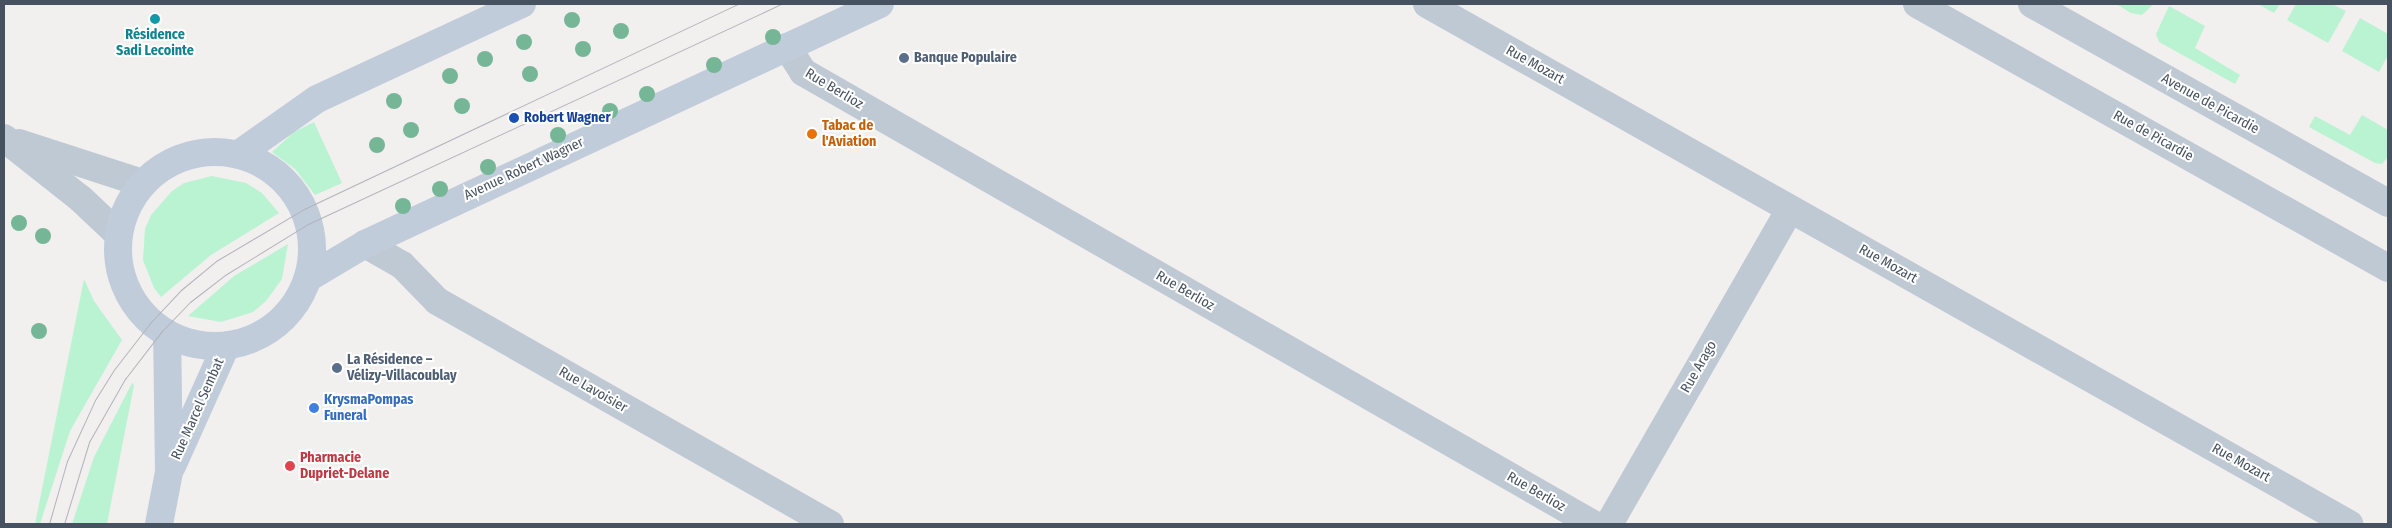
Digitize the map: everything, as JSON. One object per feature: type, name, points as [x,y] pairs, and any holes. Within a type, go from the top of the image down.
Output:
[{"type":"main road","points":[[239,154],[317,99],[522,4]]},
{"type":"main road","name":"Avenue Robert Wagner","points":[[308,278],[365,244],[880,4]]},
{"type":"main road","points":[[197,153],[239,154],[259,162],[277,175],[292,190],[304,209],[312,244],[308,278],[290,311],[277,324],[244,342],[226,346],[196,344],[167,334],[151,322],[127,292],[117,257],[118,234],[125,209],[142,183],[158,169],[197,153]]},
{"type":"main road","name":"Rue Marcel Sembat","points":[[159,524],[169,472],[167,334]]},
{"type":"main road","name":"Rue Marcel Sembat","points":[[169,472],[226,346]]},
{"type":"street","name":"Rue Mozart","points":[[1426,4],[2349,524]]},
{"type":"street","name":"Rue de Picardie","points":[[1917,4],[2388,268]]},
{"type":"street","name":"Avenue de Picardie","points":[[2032,4],[2388,203]]},
{"type":"street","name":"Rue Berlioz","points":[[787,47],[803,72],[1593,524]]},
{"type":"street","points":[[4,139],[142,183]]},
{"type":"street","points":[[4,139],[118,234]]},
{"type":"street","name":"Rue Arago","points":[[1609,524],[1790,209]]},
{"type":"street","name":"Rue Lavoisier","points":[[365,244],[402,265],[438,301],[830,524]]},
{"type":"green space","points":[[2116,4],[2154,4],[2142,15],[2131,13]]},
{"type":"green space","points":[[2258,4],[2280,4],[2274,13]]},
{"type":"green space","points":[[2296,4],[2332,4],[2346,11],[2328,43],[2287,20]]},
{"type":"green space","points":[[2169,6],[2205,26],[2195,48],[2240,75],[2235,84],[2159,42],[2156,34]]},
{"type":"green space","points":[[2360,18],[2388,34],[2388,55],[2379,72],[2342,51]]},
{"type":"green space","points":[[2362,115],[2388,130],[2388,157],[2382,164],[2375,163],[2309,127],[2315,116],[2350,135]]},
{"type":"green space","points":[[314,122],[342,183],[315,195],[295,169],[272,152],[294,132]]},
{"type":"green space","points":[[212,176],[246,183],[262,193],[279,213],[211,255],[161,297],[154,288],[143,260],[145,229],[151,215],[172,191],[184,183]]},
{"type":"green space","points":[[288,244],[282,279],[266,301],[253,312],[221,322],[188,316],[234,276]]},
{"type":"green space","points":[[84,279],[94,301],[122,340],[70,431],[40,524],[35,524]]},
{"type":"green space","points":[[132,383],[134,385],[107,524],[72,524],[94,457]]},
{"type":"tram line","points":[[49,524],[67,461],[95,400],[113,371],[151,322],[181,290],[216,261],[304,209],[738,4]]},
{"type":"tram line","points":[[64,524],[89,442],[125,379],[162,331],[190,302],[225,275],[308,224],[781,4]]},
{"type":"place","name":"Résidence Sadi Lecointe","points":[[155,19]]},
{"type":"place","name":"Banque Populaire","points":[[904,58]]},
{"type":"place","name":"Robert Wagner","points":[[514,118]]},
{"type":"place","name":"Tabac de l'Aviation","points":[[812,134]]},
{"type":"place","name":"La Résidence – Vélizy-Villacoublay","points":[[337,368]]},
{"type":"place","name":"KrysmaPompas Funeral","points":[[314,408]]},
{"type":"place","name":"Pharmacie Dupriet-Delane","points":[[290,466]]}]
